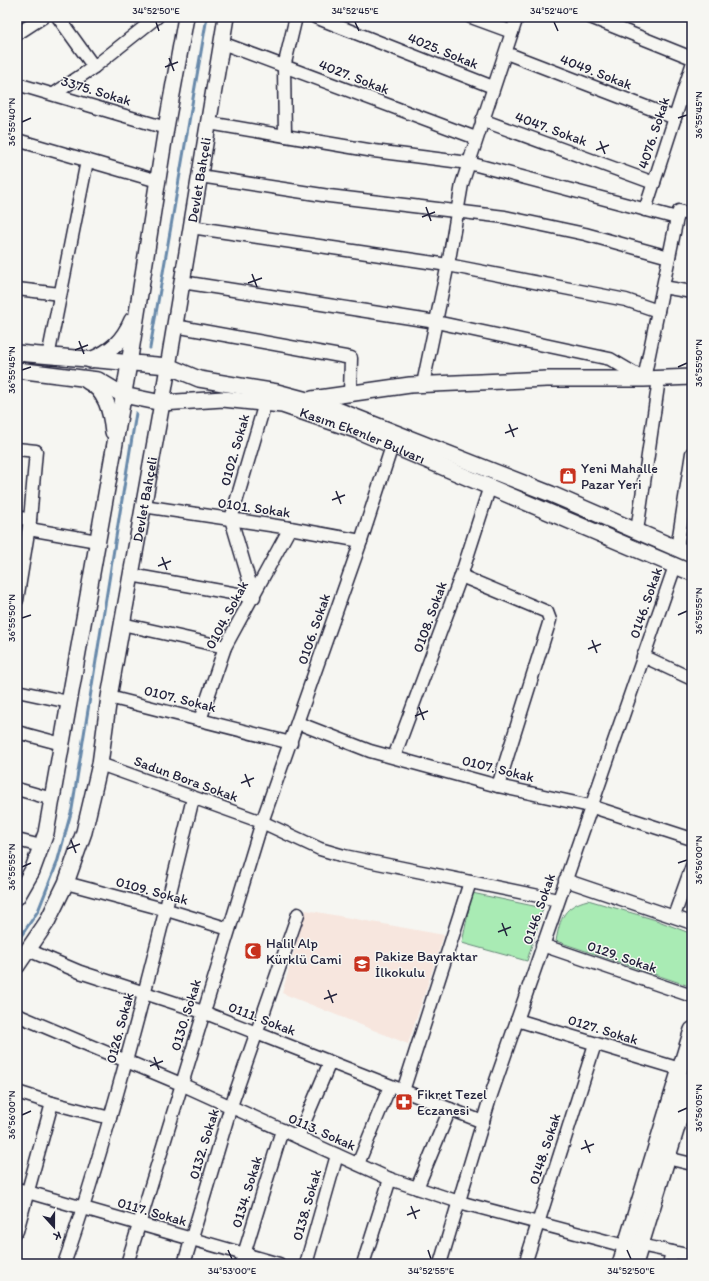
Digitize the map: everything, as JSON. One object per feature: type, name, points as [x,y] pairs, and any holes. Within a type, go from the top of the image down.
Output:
[{"type":"street","points":[[17,34],[43,17]]},
{"type":"street","points":[[58,17],[94,67]]},
{"type":"street","points":[[54,94],[94,67],[157,17]]},
{"type":"street","points":[[17,897],[32,871],[46,833],[129,364],[166,128],[186,17]]},
{"type":"street","name":"Devlet Bahçeli","points":[[17,966],[47,922],[66,883],[84,832],[100,764],[109,697],[162,402],[226,17]]},
{"type":"street","points":[[285,136],[284,66],[296,17]]},
{"type":"street","name":"4025. Sokak","points":[[316,17],[493,87]]},
{"type":"street","points":[[471,17],[512,32]]},
{"type":"street","points":[[423,384],[448,265],[462,184],[517,17]]},
{"type":"street","points":[[590,17],[692,58]]},
{"type":"street","name":"4027. Sokak","points":[[222,43],[476,138]]},
{"type":"street","name":"4049. Sokak","points":[[506,53],[675,118]]},
{"type":"street","name":"4076. Sokak","points":[[645,210],[692,65]]},
{"type":"street","name":"3375. Sokak","points":[[17,84],[166,128]]},
{"type":"street","name":"4047. Sokak","points":[[482,120],[654,183]]},
{"type":"street","points":[[209,123],[374,151],[469,163],[677,218]]},
{"type":"street","points":[[18,143],[158,181]]},
{"type":"street","points":[[48,357],[87,161]]},
{"type":"street","points":[[200,176],[328,196],[505,217],[578,232],[669,257]]},
{"type":"street","points":[[637,531],[658,311],[677,218],[680,211],[692,214]]},
{"type":"street","points":[[191,227],[448,265],[626,300],[658,311]]},
{"type":"street","points":[[182,282],[436,322],[610,359],[652,379]]},
{"type":"street","points":[[663,287],[692,292]]},
{"type":"street","points":[[17,290],[60,294]]},
{"type":"street","points":[[90,360],[105,354],[115,347],[127,331],[138,306]]},
{"type":"street","points":[[175,326],[351,358],[350,394]]},
{"type":"street","name":"Kasım Ekenler Bulvarı","points":[[17,353],[129,364],[168,366],[199,379],[277,392],[322,404],[551,494],[692,556]]},
{"type":"street","name":"Kasım Ekenler Bulvarı","points":[[17,370],[98,380],[123,394],[162,402],[223,399],[282,405],[358,431],[692,573]]},
{"type":"street","points":[[308,400],[423,384],[546,379],[652,379],[692,377]]},
{"type":"street","points":[[81,378],[96,386],[107,403],[115,441]]},
{"type":"street","name":"0102. Sokak","points":[[230,519],[265,403]]},
{"type":"street","name":"0106. Sokak","points":[[262,822],[361,541],[392,446]]},
{"type":"street","points":[[17,449],[36,451],[29,525],[17,600]]},
{"type":"street","points":[[677,549],[692,453]]},
{"type":"street","name":"0108. Sokak","points":[[394,757],[461,576],[490,486]]},
{"type":"street","name":"0101. Sokak","points":[[143,506],[290,528],[361,541]]},
{"type":"street","points":[[17,517],[29,525],[97,541]]},
{"type":"street","points":[[131,575],[254,597],[230,519]]},
{"type":"street","name":"0104. Sokak","points":[[200,720],[225,647],[254,597],[290,528]]},
{"type":"street","name":"0146. Sokak","points":[[440,1264],[483,1122],[542,945],[675,566]]},
{"type":"street","points":[[461,576],[547,612],[550,620],[498,786]]},
{"type":"street","points":[[122,624],[225,647]]},
{"type":"street","points":[[643,656],[692,679]]},
{"type":"street","points":[[17,692],[69,702]]},
{"type":"street","name":"0107. Sokak","points":[[109,697],[291,742]]},
{"type":"street","name":"0107. Sokak","points":[[298,723],[370,751],[498,786],[590,806],[692,839]]},
{"type":"street","points":[[17,732],[62,744]]},
{"type":"street","name":"Sadun Bora Sokak","points":[[100,764],[262,822],[320,850],[558,900]]},
{"type":"street","points":[[17,789],[52,799]]},
{"type":"street","name":"0126. Sokak","points":[[64,1264],[84,1208],[145,994],[167,910],[193,798]]},
{"type":"street","name":"0130. Sokak","points":[[126,1264],[182,1084],[202,1012],[262,822]]},
{"type":"street","points":[[17,840],[41,846]]},
{"type":"street","points":[[674,916],[692,866]]},
{"type":"street","points":[[565,880],[692,923]]},
{"type":"street","points":[[403,1090],[470,882]]},
{"type":"street","name":"0109. Sokak","points":[[66,883],[167,910],[229,929]]},
{"type":"street","name":"0132. Sokak","points":[[184,1264],[231,1106],[298,914]]},
{"type":"street","name":"0129. Sokak","points":[[542,945],[692,996]]},
{"type":"street","name":"0111. Sokak","points":[[28,950],[145,994],[202,1012],[483,1122]]},
{"type":"street","name":"0113. Sokak","points":[[17,1015],[182,1084],[390,1179],[459,1202],[625,1246]]},
{"type":"street","name":"0127. Sokak","points":[[517,1020],[680,1069]]},
{"type":"street","points":[[620,1264],[692,1030]]},
{"type":"street","name":"0148. Sokak","points":[[525,1264],[537,1222],[595,1044]]},
{"type":"street","points":[[298,1137],[330,1062]]},
{"type":"street","points":[[635,1264],[692,1078]]},
{"type":"street","points":[[358,1164],[390,1086]]},
{"type":"street","points":[[17,1092],[110,1118]]},
{"type":"street","points":[[17,1232],[22,1191],[52,1103]]},
{"type":"street","points":[[417,1188],[450,1109]]},
{"type":"street","name":"0134. Sokak","points":[[242,1259],[282,1130]]},
{"type":"street","name":"0138. Sokak","points":[[306,1264],[337,1155]]},
{"type":"street","points":[[667,1158],[692,1164]]},
{"type":"street","points":[[363,1264],[390,1179]]},
{"type":"street","name":"0117. Sokak","points":[[22,1191],[191,1239],[242,1259],[279,1264]]},
{"type":"street","points":[[640,1245],[692,1256]]},
{"type":"street","points":[[669,1264],[672,1252]]},
{"type":"shaded area","name":"Pakize Bayraktar İlkokulu","points":[[306,910],[444,935],[408,1044],[282,993]]},
{"type":"green space","points":[[472,893],[543,908],[527,961],[462,943]]},
{"type":"green space","points":[[588,900],[656,920],[692,934],[692,987],[556,941],[559,926],[564,914],[573,906]]},
{"type":"waterway","points":[[150,348],[207,17]]},
{"type":"waterway","points":[[17,942],[38,911],[57,863],[72,809],[136,413]]},
{"type":"place","name":"Yeni Mahalle Pazar Yeri","points":[[568,476]]},
{"type":"place","name":"Halil Alp Kürklü Cami","points":[[253,951]]},
{"type":"place","name":"Pakize Bayraktar İlkokulu","points":[[362,964]]},
{"type":"place","name":"Fikret Tezel Eczanesi","points":[[404,1102]]}]
